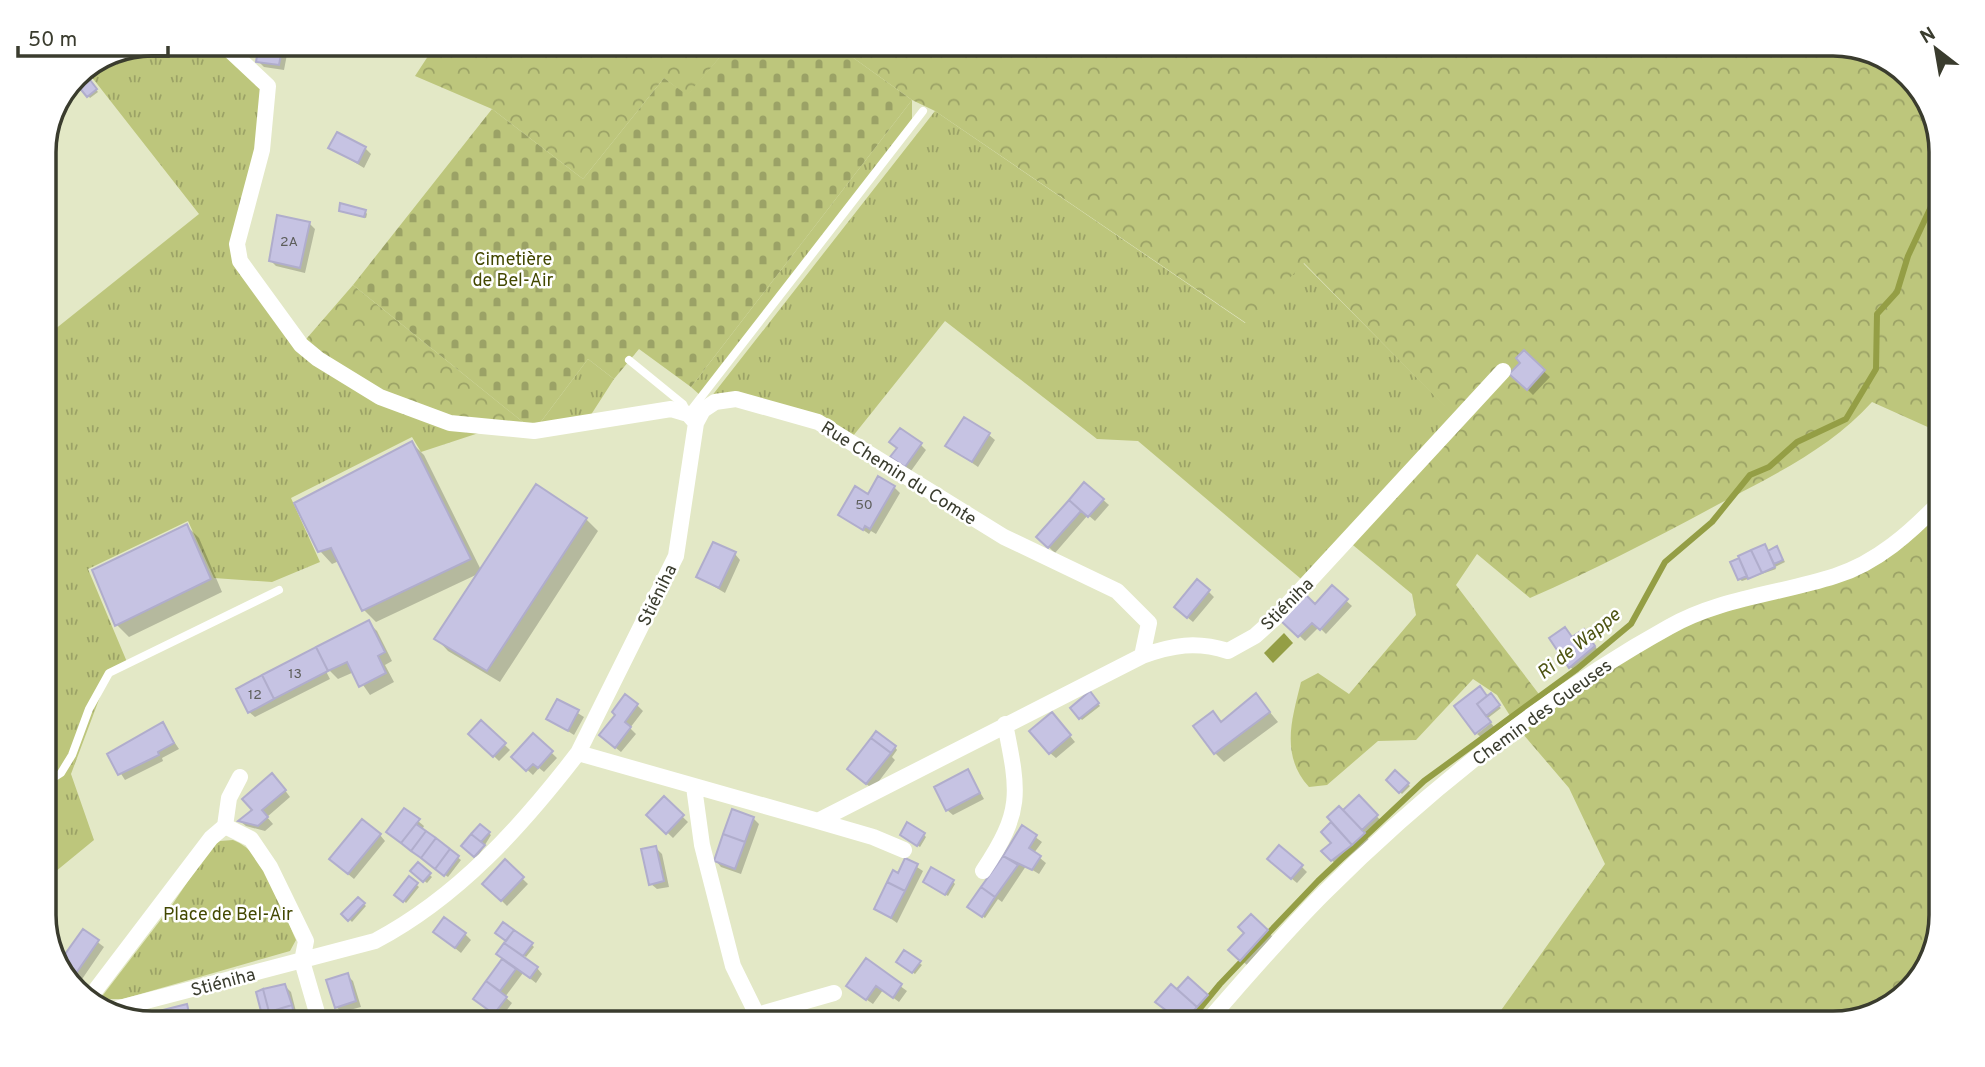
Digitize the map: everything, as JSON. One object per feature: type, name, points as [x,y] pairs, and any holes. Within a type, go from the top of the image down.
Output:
[{"type":"street","points":[[236,56],[268,86],[262,150],[237,244],[240,261],[300,345],[380,397],[450,423],[534,431],[671,409],[692,419]]},
{"type":"street","name":"Stiéniha","points":[[818,821],[1142,656],[1177,644],[1207,645],[1228,651],[1255,636],[1348,541],[1503,371]]},
{"type":"street","name":"Rue Chemin du Comte","points":[[692,419],[715,402],[736,399],[767,405],[818,422],[1004,537],[1117,591],[1149,623],[1142,656]]},
{"type":"street","name":"Stiéniha","points":[[124,1007],[375,941],[411,922],[440,901],[487,859],[578,753],[655,604],[676,555],[692,419]]},
{"type":"street","name":"Chemin des Gueuses","points":[[1217,1011],[1323,894],[1432,795],[1517,727],[1631,648],[1695,612],[1837,576],[1890,548],[1929,512]]},
{"type":"street","points":[[983,871],[1007,835],[1014,813],[1015,775],[1005,724]]},
{"type":"street","points":[[578,753],[873,836],[904,850]]},
{"type":"street","points":[[94,992],[211,838],[225,827],[229,798],[240,777]]},
{"type":"street","points":[[694,787],[702,845],[733,966],[755,1011]]},
{"type":"street","points":[[225,827],[251,839],[270,867],[306,941],[302,961],[317,1011]]},
{"type":"street","points":[[782,1011],[834,993]]},
{"type":"lane","points":[[629,360],[683,404],[692,419],[923,111]]},
{"type":"lane","points":[[56,776],[72,755],[89,709],[109,673],[279,590]]},
{"type":"green space","points":[[236,56],[268,86],[237,244],[301,345],[497,427],[421,452],[412,437],[291,498],[320,562],[272,582],[214,578],[188,521],[88,569],[127,662],[109,673],[71,774],[94,840],[56,871],[56,328],[199,214],[92,77],[98,72],[133,58]]},
{"type":"green space","points":[[428,56],[721,56],[687,96],[664,78],[583,179],[492,109],[415,76]]},
{"type":"green space","name":"Cimetière de Bel-Air","points":[[721,56],[851,56],[912,100],[691,387],[639,349],[614,379],[588,359],[534,431],[353,285],[492,109],[583,179],[664,78],[687,95]]},
{"type":"green space","points":[[851,56],[1833,56],[1858,59],[1887,72],[1896,80],[1913,98],[1919,109],[1929,145],[1929,428],[1872,402],[1838,433],[1779,472],[1671,530],[1530,598],[1477,554],[1456,585],[1548,706],[1694,612],[1837,576],[1929,510],[1929,916],[1926,940],[1919,958],[1901,983],[1870,1004],[1833,1011],[1501,1011],[1605,864],[1569,788],[1517,727],[1497,695],[1473,679],[1416,740],[1378,741],[1327,785],[1309,787],[1300,775],[1291,749],[1292,723],[1301,682],[1318,673],[1349,694],[1416,615],[1412,594],[1348,541],[1459,421],[1304,263],[1246,323],[935,111],[912,100]]},
{"type":"green space","points":[[912,100],[912,126],[701,396],[691,387]]},
{"type":"green space","points":[[935,111],[1245,323],[1303,263],[1460,421],[1307,584],[1138,441],[1097,439],[945,321],[849,441],[840,434],[711,397]]},
{"type":"green space","points":[[353,285],[534,431],[497,427],[380,397],[301,345]]},
{"type":"green space","points":[[588,359],[614,379],[585,424],[534,431]]},
{"type":"green space","name":"Place de Bel-Air","points":[[233,840],[245,847],[265,869],[296,940],[290,951],[123,999],[102,997],[172,905],[211,847],[220,841]]},
{"type":"shaded area","points":[[1284,633],[1293,643],[1273,663],[1264,653]]},
{"type":"building","points":[[257,56],[281,56],[279,65],[256,62]]},
{"type":"building","points":[[90,79],[97,89],[87,97],[80,89]]},
{"type":"building","points":[[337,132],[366,147],[358,163],[328,148]]},
{"type":"building","points":[[340,203],[366,210],[364,217],[339,211]]},
{"type":"building","points":[[277,215],[310,222],[300,268],[269,261]]},
{"type":"building","points":[[1524,350],[1545,370],[1527,390],[1509,374],[1520,363],[1516,358]]},
{"type":"building","points":[[964,417],[990,433],[972,462],[945,446]]},
{"type":"building","points":[[900,428],[922,443],[905,467],[890,457],[897,448],[889,442]]},
{"type":"building","points":[[412,441],[471,559],[362,611],[331,548],[318,552],[294,503]]},
{"type":"building","points":[[878,476],[895,486],[870,529],[865,526],[863,530],[838,515],[855,486],[868,494]]},
{"type":"building","points":[[1084,482],[1104,499],[1088,517],[1069,500]]},
{"type":"building","points":[[536,484],[587,518],[487,671],[434,639]]},
{"type":"building","points":[[1069,500],[1081,511],[1048,548],[1036,537]]},
{"type":"building","points":[[187,524],[211,579],[115,626],[92,570]]},
{"type":"building","points":[[713,542],[736,552],[719,588],[696,577]]},
{"type":"building","points":[[1765,544],[1775,567],[1762,573],[1751,550]]},
{"type":"building","points":[[1777,546],[1783,560],[1774,564],[1768,551]]},
{"type":"building","points":[[1751,550],[1762,573],[1748,579],[1738,556]]},
{"type":"building","points":[[1739,558],[1747,576],[1738,580],[1730,562]]},
{"type":"building","points":[[1197,579],[1210,590],[1187,618],[1174,607]]},
{"type":"building","points":[[1332,585],[1348,599],[1320,630],[1312,623],[1298,637],[1281,621],[1306,595],[1315,604]]},
{"type":"building","points":[[369,620],[385,652],[378,656],[386,673],[359,687],[347,662],[328,671],[316,647]]},
{"type":"building","points":[[1565,627],[1572,637],[1584,629],[1595,646],[1569,668],[1549,638]]},
{"type":"building","points":[[316,647],[328,671],[274,699],[262,675]]},
{"type":"building","points":[[262,675],[274,699],[248,713],[236,689]]},
{"type":"building","points":[[1480,686],[1487,696],[1477,704],[1491,722],[1475,734],[1454,706]]},
{"type":"building","points":[[1090,691],[1099,703],[1079,719],[1070,708]]},
{"type":"building","points":[[1256,693],[1270,712],[1214,754],[1193,726],[1213,711],[1221,722]]},
{"type":"building","points":[[1491,693],[1500,705],[1486,716],[1477,704]]},
{"type":"building","points":[[625,694],[638,704],[625,722],[631,727],[615,748],[599,735],[615,715],[612,712]]},
{"type":"building","points":[[557,699],[579,710],[568,731],[546,719]]},
{"type":"building","points":[[1052,712],[1071,735],[1049,754],[1029,731]]},
{"type":"building","points":[[481,720],[506,743],[493,757],[468,734]]},
{"type":"building","points":[[163,722],[174,743],[158,752],[159,755],[118,775],[107,754]]},
{"type":"building","points":[[876,731],[896,746],[891,753],[871,738]]},
{"type":"building","points":[[533,733],[553,751],[538,768],[533,764],[526,771],[511,757]]},
{"type":"building","points":[[871,738],[891,753],[866,784],[847,769]]},
{"type":"building","points":[[968,769],[980,793],[946,811],[934,787]]},
{"type":"building","points":[[1395,770],[1409,783],[1399,793],[1386,780]]},
{"type":"building","points":[[272,773],[286,790],[262,810],[268,817],[258,826],[238,821],[252,810],[242,799]]},
{"type":"building","points":[[1359,795],[1378,815],[1362,830],[1343,810]]},
{"type":"building","points":[[664,796],[684,815],[666,834],[646,815]]},
{"type":"building","points":[[1339,806],[1365,833],[1352,845],[1327,817]]},
{"type":"building","points":[[404,808],[420,819],[401,843],[386,832]]},
{"type":"building","points":[[732,809],[754,817],[745,842],[723,834]]},
{"type":"building","points":[[362,819],[381,834],[348,874],[329,859]]},
{"type":"building","points":[[907,822],[925,833],[917,846],[900,835]]},
{"type":"building","points":[[1331,822],[1352,845],[1331,861],[1321,851],[1331,843],[1321,832]]},
{"type":"building","points":[[416,824],[426,831],[411,851],[401,843]]},
{"type":"building","points":[[480,824],[490,832],[481,842],[471,834]]},
{"type":"building","points":[[1022,825],[1037,835],[1029,848],[1041,856],[1032,870],[1003,856]]},
{"type":"building","points":[[426,831],[436,838],[421,858],[411,851]]},
{"type":"building","points":[[471,834],[485,845],[474,857],[461,846]]},
{"type":"building","points":[[723,834],[745,842],[735,869],[714,861]]},
{"type":"building","points":[[436,838],[450,849],[435,869],[421,858]]},
{"type":"building","points":[[1279,845],[1303,865],[1291,879],[1267,859]]},
{"type":"building","points":[[656,846],[664,881],[649,885],[641,849]]},
{"type":"building","points":[[450,849],[459,856],[444,876],[435,869]]},
{"type":"building","points":[[1003,856],[1018,865],[995,897],[981,887]]},
{"type":"building","points":[[905,858],[918,864],[905,891],[887,882],[893,870],[898,873]]},
{"type":"building","points":[[505,859],[524,877],[501,901],[482,884]]},
{"type":"building","points":[[418,862],[431,873],[423,882],[410,871]]},
{"type":"building","points":[[931,867],[954,880],[945,895],[923,882]]},
{"type":"building","points":[[409,876],[418,883],[403,902],[394,895]]},
{"type":"building","points":[[887,882],[905,891],[891,918],[874,909]]},
{"type":"building","points":[[981,887],[995,897],[982,917],[967,907]]},
{"type":"building","points":[[358,897],[365,903],[348,921],[341,914]]},
{"type":"building","points":[[1251,914],[1268,930],[1240,961],[1228,950],[1244,933],[1238,927]]},
{"type":"building","points":[[444,917],[466,933],[455,948],[433,932]]},
{"type":"building","points":[[503,922],[514,930],[506,941],[495,933]]},
{"type":"building","points":[[83,929],[99,940],[76,973],[65,955]]},
{"type":"building","points":[[514,930],[533,943],[523,956],[504,943]]},
{"type":"building","points":[[504,943],[538,967],[530,978],[496,954]]},
{"type":"building","points":[[904,950],[921,961],[912,973],[896,962]]},
{"type":"building","points":[[866,958],[902,984],[893,998],[876,986],[866,1000],[846,986]]},
{"type":"building","points":[[502,959],[516,969],[500,991],[486,981]]},
{"type":"building","points":[[348,973],[356,1001],[335,1008],[326,980]]},
{"type":"building","points":[[1188,977],[1208,995],[1197,1007],[1177,989]]},
{"type":"building","points":[[486,981],[507,997],[496,1011],[490,1011],[473,999]]},
{"type":"building","points":[[285,984],[292,1005],[269,1011],[263,989]]},
{"type":"building","points":[[1171,984],[1197,1007],[1194,1011],[1167,1011],[1155,1002]]},
{"type":"building","points":[[263,989],[269,1011],[261,1011],[256,992]]},
{"type":"building","points":[[187,1004],[189,1011],[159,1011]]},
{"type":"building","points":[[292,1005],[293,1011],[272,1011]]},
{"type":"waterway","name":"Ri de Wappe","points":[[1198,1011],[1318,881],[1424,781],[1577,669],[1631,624],[1665,562],[1712,522],[1750,475],[1769,467],[1797,442],[1846,419],[1876,369],[1877,314],[1897,292],[1908,256],[1929,211]]}]
